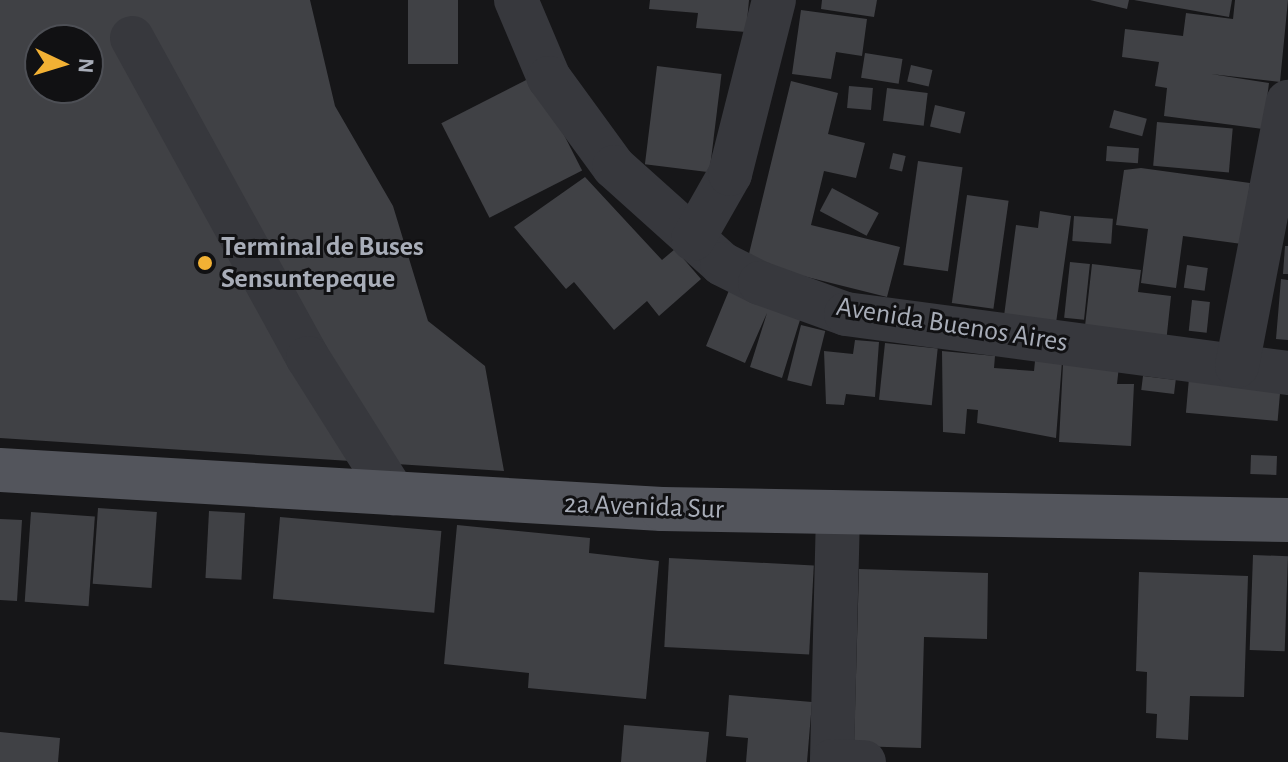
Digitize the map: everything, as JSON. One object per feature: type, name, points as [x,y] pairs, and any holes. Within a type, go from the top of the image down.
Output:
[{"type":"main road","name":"2a Avenida Sur","points":[[0,470],[393,493],[838,513],[1288,520]]},
{"type":"street","name":"Avenida Buenos Aires","points":[[516,0],[549,78],[614,167],[693,239],[760,283],[846,314],[1288,373]]},
{"type":"street","points":[[693,239],[730,174],[774,0]]},
{"type":"street","points":[[132,38],[308,358],[393,493]]},
{"type":"street","points":[[1237,366],[1288,102]]},
{"type":"street","points":[[838,513],[832,761],[864,762]]},
{"type":"building","name":"Terminal de Buses Sensuntepeque","points":[[0,0],[310,0],[335,106],[393,206],[428,321],[485,366],[504,471],[0,438]]},
{"type":"building","points":[[408,0],[458,0],[458,64],[408,64]]},
{"type":"building","points":[[650,0],[749,0],[746,32],[696,28],[698,13],[649,9]]},
{"type":"building","points":[[822,0],[877,0],[874,17],[821,9]]},
{"type":"building","points":[[1090,0],[1129,0],[1127,9]]},
{"type":"building","points":[[1134,0],[1232,0],[1229,17]]},
{"type":"building","points":[[1235,0],[1288,0],[1280,82],[1211,74],[1269,83],[1263,129],[1164,116],[1167,88],[1155,86],[1159,62],[1122,57],[1125,29],[1183,36],[1186,13],[1233,19]]},
{"type":"building","points":[[801,10],[867,19],[862,56],[836,52],[831,79],[792,74]]},
{"type":"building","points":[[865,53],[903,59],[899,84],[861,78]]},
{"type":"building","points":[[911,65],[932,70],[929,87],[907,82]]},
{"type":"building","points":[[657,66],[722,74],[709,172],[645,164]]},
{"type":"building","points":[[534,76],[582,170],[489,218],[441,123]]},
{"type":"building","points":[[791,81],[838,93],[828,134],[865,143],[856,178],[824,171],[811,225],[900,247],[887,297],[747,262]]},
{"type":"building","points":[[849,86],[873,88],[871,110],[847,108]]},
{"type":"building","points":[[887,88],[928,93],[924,126],[883,121]]},
{"type":"building","points":[[935,105],[965,112],[960,133],[930,126]]},
{"type":"building","points":[[1114,110],[1147,119],[1142,136],[1109,127]]},
{"type":"building","points":[[1157,122],[1233,129],[1229,172],[1153,166]]},
{"type":"building","points":[[1107,146],[1139,148],[1138,163],[1106,161]]},
{"type":"building","points":[[893,153],[906,156],[902,172],[889,169]]},
{"type":"building","points":[[918,161],[963,167],[948,271],[903,265]]},
{"type":"building","points":[[1141,168],[1250,183],[1242,244],[1183,236],[1176,288],[1141,283],[1148,229],[1116,225],[1124,170]]},
{"type":"building","points":[[585,177],[662,260],[675,249],[701,279],[659,316],[647,301],[614,330],[574,282],[566,289],[514,227]]},
{"type":"building","points":[[832,188],[879,213],[867,236],[820,211]]},
{"type":"building","points":[[967,195],[1009,201],[993,309],[952,303]]},
{"type":"building","points":[[1040,211],[1071,216],[1056,323],[1004,316],[1016,225],[1038,228]]},
{"type":"building","points":[[1074,216],[1113,219],[1111,244],[1072,241]]},
{"type":"building","points":[[1285,246],[1288,246],[1288,274],[1283,274]]},
{"type":"building","points":[[1070,262],[1090,264],[1084,320],[1064,318]]},
{"type":"building","points":[[1092,264],[1141,270],[1138,292],[1171,296],[1166,343],[1085,326]]},
{"type":"building","points":[[1187,265],[1208,268],[1205,291],[1184,288]]},
{"type":"building","points":[[1281,279],[1288,280],[1288,340],[1276,339]]},
{"type":"building","points":[[730,288],[800,320],[782,378],[750,367],[767,313],[745,363],[706,346]]},
{"type":"building","points":[[1192,300],[1210,302],[1207,333],[1189,331]]},
{"type":"building","points":[[801,325],[825,331],[811,386],[787,380]]},
{"type":"building","points":[[855,340],[879,342],[875,397],[846,394],[844,405],[826,404],[824,351],[853,354]]},
{"type":"building","points":[[885,343],[938,349],[932,405],[879,400]]},
{"type":"building","points":[[942,351],[995,356],[994,368],[1034,371],[1035,361],[1062,362],[1056,438],[977,423],[978,410],[967,409],[965,434],[943,432]]},
{"type":"building","points":[[1063,364],[1119,366],[1117,384],[1134,384],[1131,446],[1059,442]]},
{"type":"building","points":[[1143,376],[1176,380],[1174,394],[1141,390]]},
{"type":"building","points":[[1189,378],[1281,386],[1278,421],[1186,413]]},
{"type":"building","points":[[1251,455],[1277,456],[1276,475],[1250,474]]},
{"type":"building","points":[[98,508],[157,512],[152,588],[93,584]]},
{"type":"building","points":[[209,511],[245,513],[241,580],[205,578]]},
{"type":"building","points":[[31,512],[95,516],[89,606],[25,602]]},
{"type":"building","points":[[280,517],[441,531],[434,613],[273,599]]},
{"type":"building","points":[[0,519],[22,520],[17,601],[0,600]]},
{"type":"building","points":[[457,525],[590,538],[589,553],[659,561],[646,699],[528,688],[529,673],[444,664]]},
{"type":"building","points":[[1253,555],[1288,556],[1285,651],[1250,650]]},
{"type":"building","points":[[669,558],[814,566],[809,654],[664,647]]},
{"type":"building","points":[[859,569],[988,573],[987,639],[924,637],[921,748],[854,746]]},
{"type":"building","points":[[1139,572],[1248,576],[1244,697],[1190,696],[1188,740],[1156,738],[1157,714],[1146,713],[1147,672],[1136,671]]},
{"type":"building","points":[[729,695],[812,702],[807,762],[746,762],[748,738],[726,736]]},
{"type":"building","points":[[624,725],[709,732],[706,762],[621,762]]},
{"type":"building","points":[[0,732],[60,738],[58,762],[0,762]]},
{"type":"place","name":"Terminal de Buses Sensuntepeque","points":[[205,263]]}]
